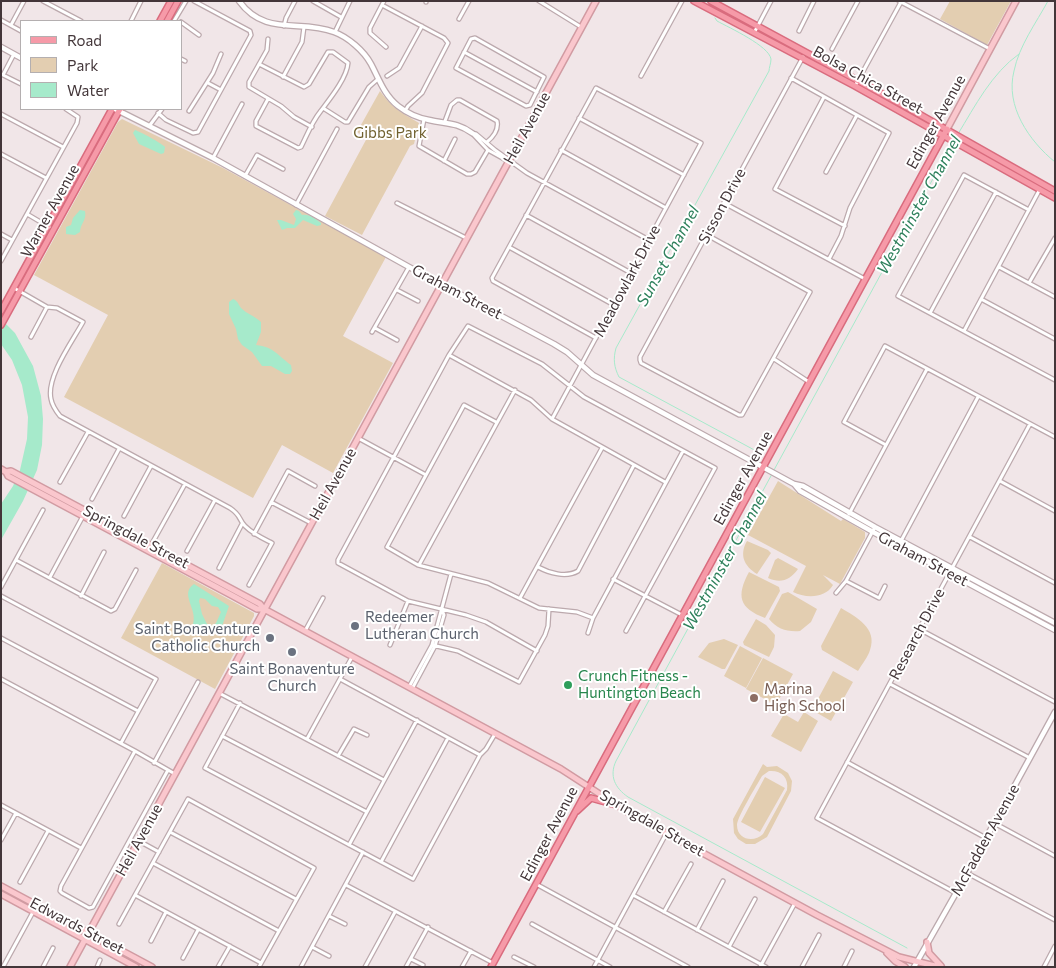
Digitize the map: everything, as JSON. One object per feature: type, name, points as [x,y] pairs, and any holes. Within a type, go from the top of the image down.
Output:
[{"type":"main road","points":[[161,20],[171,1]]},
{"type":"main road","points":[[168,20],[178,1]]},
{"type":"main road","name":"Heil Avenue","points":[[70,967],[596,1]]},
{"type":"main road","name":"Bolsa Chica Street","points":[[694,1],[855,86],[1055,198]]},
{"type":"main road","name":"Bolsa Chica Street","points":[[711,1],[1055,190]]},
{"type":"main road","name":"Edinger Avenue","points":[[492,965],[682,615],[765,468],[809,382],[1016,1]]},
{"type":"main road","points":[[899,111],[903,105]]},
{"type":"main road","name":"Warner Avenue","points":[[1,311],[47,225],[115,110]]},
{"type":"main road","name":"Warner Avenue","points":[[1,325],[54,229],[115,110]]},
{"type":"main road","name":"Springdale Street","points":[[4,470],[11,470],[30,484],[260,604],[264,609],[589,786],[616,805],[795,903],[899,957],[915,964],[940,967]]},
{"type":"main road","points":[[574,813],[592,798],[616,805]]},
{"type":"main road","name":"Edwards Street","points":[[1,886],[152,967]]},
{"type":"main road","name":"Edwards Street","points":[[1,894],[136,967]]},
{"type":"main road","points":[[927,942],[929,953],[940,967]]},
{"type":"main road","points":[[884,949],[894,960],[905,967]]},
{"type":"street","points":[[11,25],[24,1]]},
{"type":"street","points":[[42,1],[79,20]]},
{"type":"street","points":[[132,20],[141,1]]},
{"type":"street","points":[[175,20],[186,1]]},
{"type":"street","points":[[158,113],[166,120],[193,134],[196,133],[251,33],[194,1]]},
{"type":"street","points":[[239,1],[245,9],[257,18],[272,24],[321,28],[334,32],[361,51],[370,62],[378,79],[393,101],[405,111],[424,119],[445,121],[464,128],[487,142],[509,161]]},
{"type":"street","points":[[284,26],[295,1]]},
{"type":"street","points":[[313,1],[342,17]]},
{"type":"street","points":[[334,32],[350,1]]},
{"type":"street","points":[[459,19],[469,1]]},
{"type":"street","points":[[539,1],[582,27]]},
{"type":"street","points":[[641,76],[682,1]]},
{"type":"street","points":[[754,33],[771,1]]},
{"type":"street","points":[[799,31],[814,1]]},
{"type":"street","points":[[832,49],[858,1]]},
{"type":"street","points":[[855,86],[900,2],[990,49]]},
{"type":"street","points":[[386,47],[370,33],[370,28],[383,3],[444,38],[448,43],[422,93],[405,111]]},
{"type":"street","points":[[1,20],[20,30]]},
{"type":"street","points":[[182,22],[200,35]]},
{"type":"street","points":[[283,76],[302,42],[304,26]]},
{"type":"street","points":[[387,76],[399,68],[422,26]]},
{"type":"street","points":[[475,38],[544,76],[530,105],[526,106],[458,70],[456,66],[464,52],[471,39],[475,38]]},
{"type":"street","points":[[268,39],[266,50],[249,82],[249,87],[281,106],[294,117],[312,126]]},
{"type":"street","points":[[1,47],[20,57]]},
{"type":"street","points":[[260,64],[301,86],[306,86],[328,52],[333,52],[348,63],[342,78],[301,147],[298,148],[256,126],[256,121],[268,99]]},
{"type":"street","points":[[464,52],[537,92]]},
{"type":"street","name":"Sisson Drive","points":[[774,359],[742,415],[641,363],[640,360],[806,52]]},
{"type":"street","points":[[14,54],[2,74],[20,83]]},
{"type":"street","points":[[190,111],[208,83],[221,54]]},
{"type":"street","points":[[791,78],[889,133],[850,208],[845,226],[829,260]]},
{"type":"street","points":[[323,108],[348,122],[369,87],[378,79]]},
{"type":"street","points":[[208,83],[220,90]]},
{"type":"street","name":"Meadowlark Drive","points":[[552,420],[701,143],[595,88],[579,118]]},
{"type":"street","points":[[824,97],[775,189],[845,226]]},
{"type":"street","points":[[445,121],[451,105],[456,100],[496,120],[498,124],[492,137],[487,142]]},
{"type":"street","points":[[533,100],[540,104]]},
{"type":"street","points":[[213,158],[242,104]]},
{"type":"street","points":[[1,261],[78,123],[78,117],[68,110]]},
{"type":"street","name":"Graham Street","points":[[118,110],[213,158],[409,267],[554,344],[567,352],[593,375],[794,484],[803,486],[873,532],[1055,630]]},
{"type":"street","points":[[150,126],[161,110]]},
{"type":"street","points":[[1,114],[63,147]]},
{"type":"street","points":[[826,172],[857,115]]},
{"type":"street","points":[[596,338],[493,281],[492,278],[508,247],[579,118],[684,175]]},
{"type":"street","points":[[424,119],[419,146],[469,175],[475,172],[488,150]]},
{"type":"street","points":[[296,205],[337,130]]},
{"type":"street","points":[[472,133],[488,150],[648,240]]},
{"type":"street","points":[[444,161],[455,139]]},
{"type":"street","points":[[562,150],[666,208]]},
{"type":"street","points":[[1,154],[46,178]]},
{"type":"street","points":[[245,176],[257,155],[283,169]]},
{"type":"street","points":[[1029,210],[964,175],[898,296],[1055,380]]},
{"type":"street","points":[[964,331],[1043,184]]},
{"type":"street","points":[[930,313],[996,192]]},
{"type":"street","points":[[397,203],[467,239]]},
{"type":"street","points":[[724,203],[865,279]]},
{"type":"street","points":[[26,214],[54,229]]},
{"type":"street","points":[[526,215],[631,273]]},
{"type":"street","points":[[1,234],[12,240]]},
{"type":"street","points":[[707,235],[810,292],[774,359],[809,382]]},
{"type":"street","points":[[1029,283],[1055,238]]},
{"type":"street","points":[[508,247],[614,305]]},
{"type":"street","points":[[372,332],[409,267]]},
{"type":"street","points":[[999,267],[1055,297]]},
{"type":"street","points":[[14,288],[47,307],[57,308],[83,322],[53,377],[50,388],[54,407],[60,416],[239,514],[242,524],[254,534],[272,543],[249,585]]},
{"type":"street","points":[[397,290],[418,301]]},
{"type":"street","points":[[981,299],[1055,339]]},
{"type":"street","points":[[31,337],[47,307]]},
{"type":"street","points":[[537,650],[486,622],[466,615],[408,601],[338,563],[449,355],[468,326],[542,364],[584,397],[714,468],[626,631]]},
{"type":"street","points":[[375,328],[397,340]]},
{"type":"street","points":[[886,445],[844,422],[885,346],[1055,437]]},
{"type":"street","points":[[449,355],[531,400],[552,420],[665,482]]},
{"type":"street","points":[[848,515],[927,369]]},
{"type":"street","points":[[418,565],[515,390]]},
{"type":"street","points":[[901,541],[978,397]]},
{"type":"street","points":[[496,422],[464,405],[387,547],[418,565],[483,581],[539,608],[577,612],[593,618]]},
{"type":"street","name":"Research Drive","points":[[956,893],[817,818],[1030,424]]},
{"type":"street","points":[[60,482],[88,432]]},
{"type":"street","points":[[358,438],[426,475]]},
{"type":"street","points":[[520,598],[602,448]]},
{"type":"street","points":[[92,499],[119,449]]},
{"type":"street","points":[[588,633],[593,618],[613,579],[683,451]]},
{"type":"street","points":[[124,516],[151,466]]},
{"type":"street","points":[[538,567],[549,572],[558,573],[578,571],[634,466]]},
{"type":"street","points":[[254,534],[288,471],[315,486]]},
{"type":"street","points":[[1000,481],[1055,511]]},
{"type":"street","points":[[149,547],[185,484]]},
{"type":"street","points":[[187,551],[215,500]]},
{"type":"street","points":[[271,502],[311,524]]},
{"type":"street","points":[[1,587],[43,510]]},
{"type":"street","points":[[50,577],[85,513]]},
{"type":"street","name":"Graham Street","points":[[848,515],[876,527],[1055,623]]},
{"type":"street","points":[[219,568],[242,524]]},
{"type":"street","points":[[836,593],[846,581],[876,527]]},
{"type":"street","points":[[970,537],[1055,583]]},
{"type":"street","points":[[82,596],[104,552]]},
{"type":"street","points":[[16,560],[113,611],[136,570]]},
{"type":"street","points":[[411,688],[433,646],[451,574]]},
{"type":"street","points":[[613,579],[682,615]]},
{"type":"street","points":[[846,581],[879,598],[885,586]]},
{"type":"street","points":[[1,596],[156,679],[122,743]]},
{"type":"street","points":[[305,631],[323,598]]},
{"type":"street","points":[[390,644],[408,601]]},
{"type":"street","points":[[1018,611],[1021,605]]},
{"type":"street","points":[[433,646],[458,651],[519,682],[548,626],[549,609]]},
{"type":"street","points":[[919,629],[1055,702]]},
{"type":"street","points":[[1,638],[138,711]]},
{"type":"street","points":[[308,739],[352,657]]},
{"type":"street","points":[[1,679],[122,743],[175,774]]},
{"type":"street","points":[[340,679],[480,755]]},
{"type":"street","points":[[154,763],[198,682]]},
{"type":"street","points":[[890,684],[1030,758]]},
{"type":"street","points":[[220,693],[384,780]]},
{"type":"street","points":[[240,703],[205,768],[414,879],[480,755],[486,750],[495,734]]},
{"type":"street","name":"McFadden Avenue","points":[[915,964],[1055,712]]},
{"type":"street","points":[[349,844],[417,720]]},
{"type":"street","points":[[338,756],[354,729],[367,735]]},
{"type":"street","points":[[222,736],[367,812]]},
{"type":"street","points":[[381,862],[448,738]]},
{"type":"street","points":[[1,805],[81,848],[135,751]]},
{"type":"street","points":[[847,762],[986,838]]},
{"type":"street","name":"Heil Avenue","points":[[81,848],[60,891],[91,908],[168,770]]},
{"type":"street","points":[[119,924],[135,895],[153,863],[188,799],[314,868],[260,965],[230,946],[135,895]]},
{"type":"street","points":[[1,840],[16,813]]},
{"type":"street","points":[[994,823],[1055,856]]},
{"type":"street","points":[[20,882],[48,831]]},
{"type":"street","points":[[170,832],[296,899]]},
{"type":"street","points":[[594,967],[666,833]]},
{"type":"street","points":[[139,841],[159,852]]},
{"type":"street","points":[[301,967],[363,852]]},
{"type":"street","points":[[153,863],[279,931]]},
{"type":"street","points":[[664,912],[691,864]]},
{"type":"street","points":[[967,873],[1055,920]]},
{"type":"street","points":[[696,930],[723,881]]},
{"type":"street","points":[[536,884],[688,967]]},
{"type":"street","points":[[346,885],[395,912],[428,927],[492,965]]},
{"type":"street","points":[[633,895],[761,966],[766,967]]},
{"type":"street","points":[[729,947],[755,899]]},
{"type":"street","points":[[761,966],[795,903]]},
{"type":"street","points":[[3,967],[33,911]]},
{"type":"street","points":[[151,941],[166,912]]},
{"type":"street","points":[[365,967],[395,912]]},
{"type":"street","points":[[329,916],[345,924]]},
{"type":"street","points":[[532,924],[610,967]]},
{"type":"street","points":[[406,967],[428,927]]},
{"type":"street","points":[[183,958],[198,930]]},
{"type":"street","points":[[802,967],[819,935]]},
{"type":"street","points":[[218,967],[230,946]]},
{"type":"street","points":[[1044,967],[1055,946]]},
{"type":"street","points":[[312,947],[329,956]]},
{"type":"street","points":[[43,967],[53,948]]},
{"type":"street","points":[[462,967],[471,951]]},
{"type":"street","points":[[844,967],[852,952]]},
{"type":"street","points":[[514,957],[534,967]]},
{"type":"street","points":[[1049,957],[1055,960]]},
{"type":"street","points":[[411,959],[422,965]]},
{"type":"street","points":[[97,967],[100,960]]},
{"type":"green space","points":[[950,1],[1011,1],[987,45],[940,19]]},
{"type":"green space","name":"Gibbs Park","points":[[380,91],[393,106],[419,123],[414,144],[410,146],[362,235],[325,216],[367,138],[357,132]]},
{"type":"green space","points":[[122,119],[223,168],[386,257],[343,336],[393,363],[333,473],[282,445],[253,498],[64,397],[108,315],[34,275],[118,122]]},
{"type":"green space","points":[[778,481],[841,521],[843,519],[865,532],[865,538],[840,584],[823,575],[833,585],[829,590],[820,595],[809,596],[793,592],[806,566],[748,535]]},
{"type":"green space","points":[[747,541],[771,553],[757,574],[744,560],[743,551]]},
{"type":"green space","points":[[778,558],[798,569],[792,576],[781,581],[768,578],[775,560]]},
{"type":"green space","points":[[162,563],[254,613],[215,689],[121,638]]},
{"type":"green space","points":[[749,572],[779,587],[780,591],[765,618],[750,610],[742,600],[742,588]]},
{"type":"green space","points":[[788,592],[817,609],[811,622],[800,631],[783,629],[769,619],[782,594]]},
{"type":"green space","points":[[841,608],[859,619],[871,635],[872,642],[869,653],[858,671],[822,650],[821,646]]},
{"type":"green space","points":[[756,619],[766,625],[775,635],[774,647],[769,657],[744,645],[743,642]]},
{"type":"green space","points":[[724,639],[738,645],[725,669],[698,657],[709,643]]},
{"type":"green space","points":[[740,646],[762,658],[746,688],[724,676]]},
{"type":"green space","points":[[763,658],[793,674],[776,705],[746,689]]},
{"type":"green space","points":[[833,671],[853,682],[831,721],[812,710]]},
{"type":"green space","points":[[804,712],[818,721],[801,752],[771,736],[784,714],[798,722]]},
{"type":"green space","points":[[763,764],[767,767],[777,766],[788,773],[792,781],[791,791],[767,837],[755,844],[746,844],[738,839],[734,833],[733,819]],"holes":[[[769,771],[783,775],[787,781],[787,790],[763,834],[751,839],[743,837],[738,830],[738,821],[762,776]]]},
{"type":"green space","points":[[765,777],[785,788],[760,832],[741,822]]},
{"type":"water","points":[[135,130],[163,145],[165,147],[164,153],[161,154],[139,144],[133,133]]},
{"type":"water","points":[[80,210],[85,211],[85,214],[80,232],[75,235],[66,234],[66,227],[71,225],[73,218]]},
{"type":"water","points":[[296,210],[302,215],[314,218],[321,225],[317,226],[303,220],[295,228],[282,230],[277,220],[294,225],[296,219],[293,214]]},
{"type":"water","points":[[233,299],[243,310],[261,322],[261,332],[256,345],[271,350],[291,365],[292,371],[290,374],[285,374],[271,366],[262,366],[252,352],[242,345],[229,314],[229,302]]},
{"type":"water","points":[[1,319],[15,333],[33,366],[41,396],[43,419],[42,445],[37,470],[23,501],[1,540],[1,504],[13,486],[20,470],[27,439],[28,417],[22,385],[12,360],[1,344]]},
{"type":"water","points":[[194,584],[229,606],[222,626],[215,632],[197,629],[193,624],[194,618],[188,597],[190,588]],"holes":[[[200,598],[205,599],[212,606],[218,607],[221,612],[216,623],[212,626],[207,624],[202,614],[199,601]]]},
{"type":"waterway","points":[[1048,1],[1028,35],[1016,62],[1012,84],[1016,110],[1021,122],[1036,144],[1055,162]]},
{"type":"waterway","name":"Sunset Channel","points":[[715,18],[764,49],[771,59],[769,71],[616,348],[614,363],[619,377],[758,452]]},
{"type":"waterway","name":"Westminster Channel","points":[[958,134],[992,80],[1019,54]]},
{"type":"waterway","name":"Westminster Channel","points":[[774,470],[953,142]]},
{"type":"waterway","name":"Westminster Channel","points":[[772,474],[616,761],[613,772],[614,781],[628,797],[907,948]]},
{"type":"place","name":"Redeemer Lutheran Church","points":[[355,626]]},
{"type":"place","name":"Saint Bonaventure Catholic Church","points":[[270,638]]},
{"type":"place","name":"Saint Bonaventure Church","points":[[292,652]]},
{"type":"place","name":"Crunch Fitness - Huntington Beach","points":[[568,685]]},
{"type":"place","name":"Marina High School","points":[[754,698]]}]
